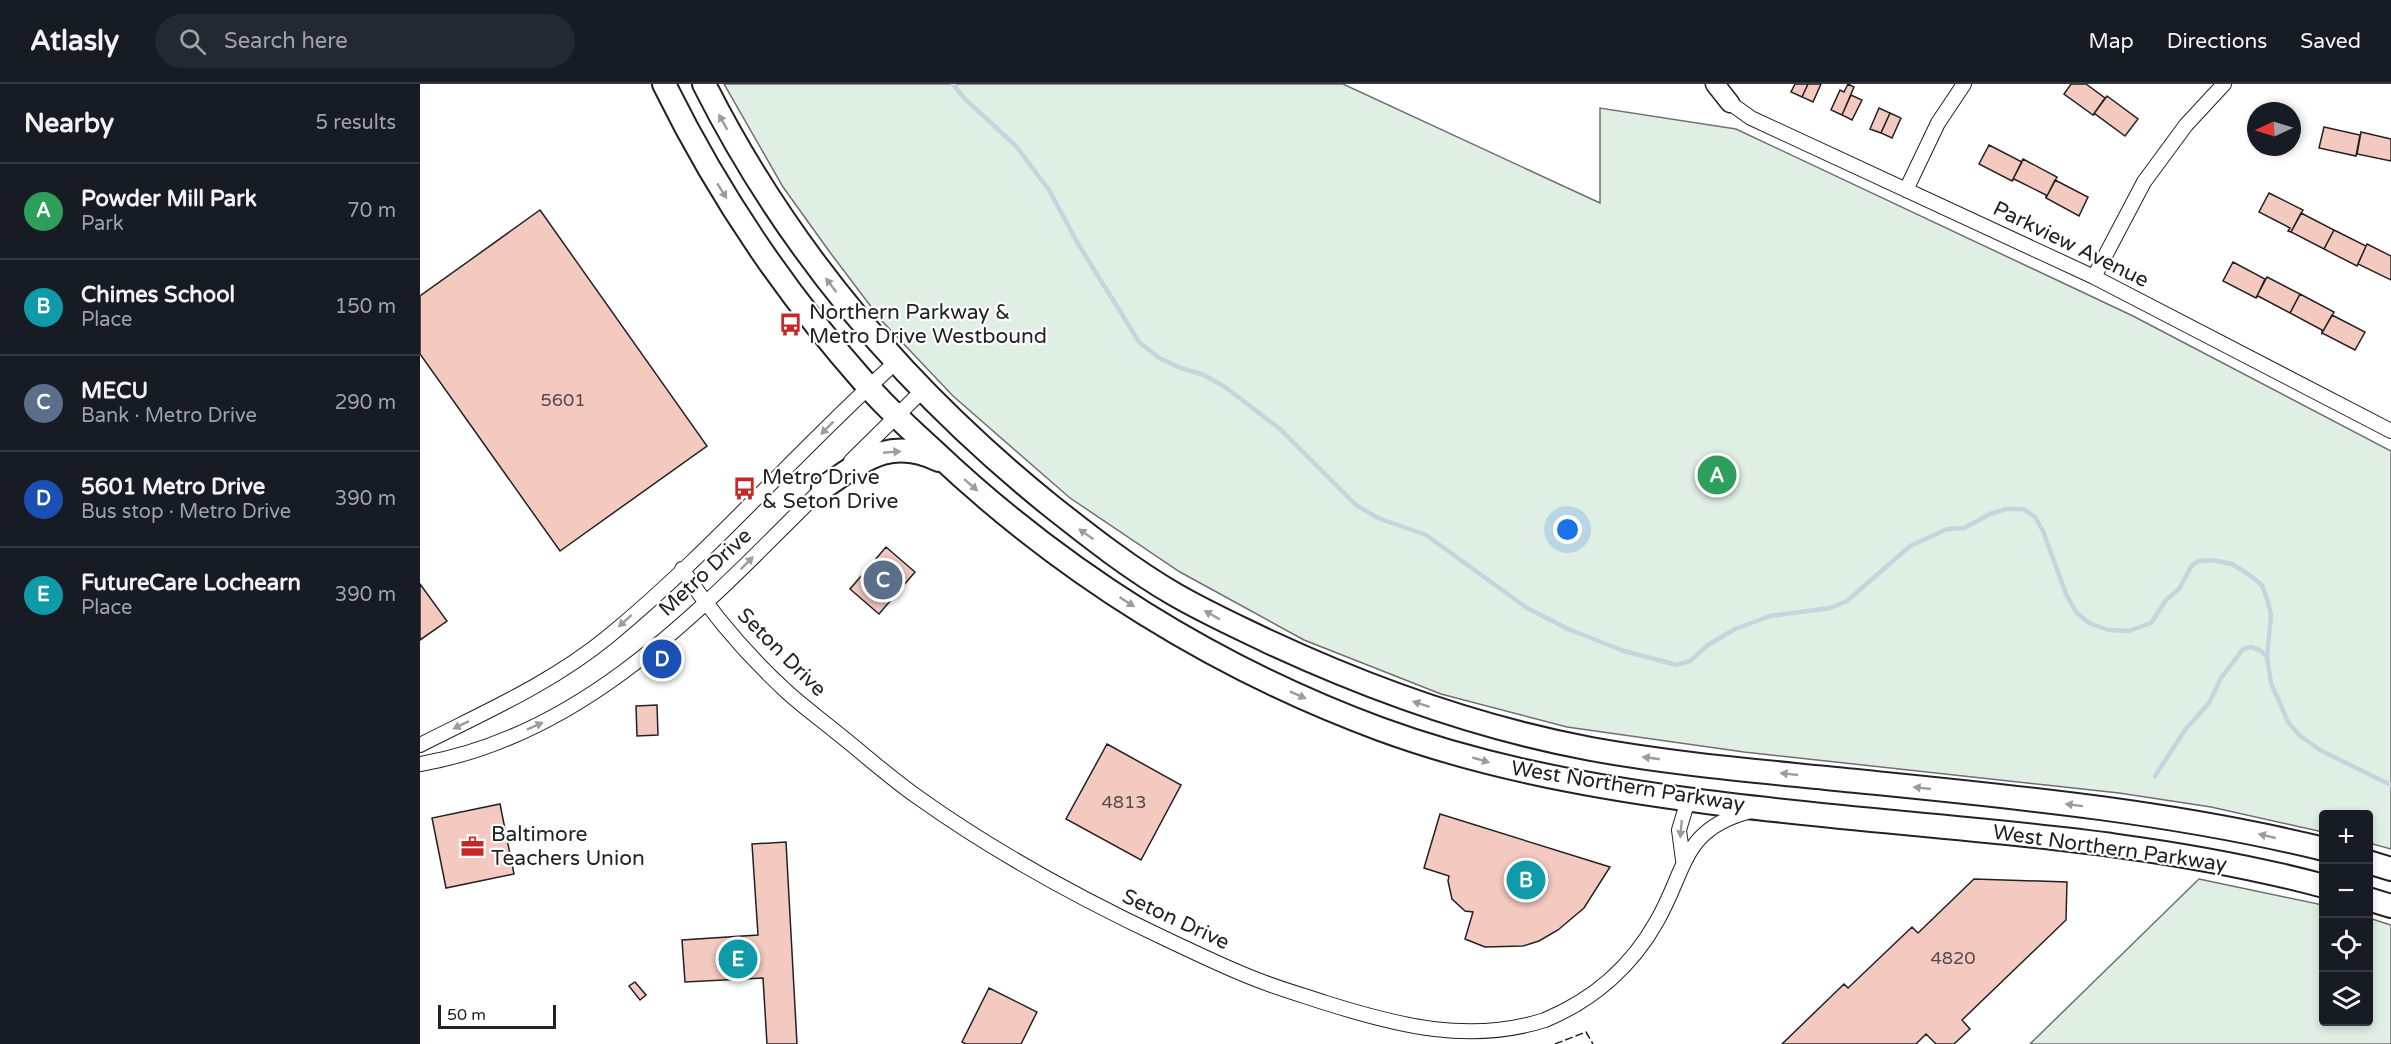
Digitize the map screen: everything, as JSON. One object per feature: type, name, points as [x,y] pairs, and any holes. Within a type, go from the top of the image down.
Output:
[{"type":"main road","name":"West Northern Parkway","points":[[664,84],[719,186],[748,232],[819,329],[896,416],[1001,511],[1110,591],[1165,627],[1265,681],[1383,730],[1512,769],[1586,784],[1688,800],[2143,850],[2223,863],[2319,885]]},
{"type":"main road","name":"West Northern Parkway","points":[[704,84],[727,129],[777,211],[848,307],[922,391],[979,446],[1079,529],[1169,591],[1227,624],[1357,680],[1464,717],[1534,737],[1590,749],[1709,766],[2122,810],[2248,831],[2319,848]]},
{"type":"main road","points":[[823,488],[871,456],[880,453],[899,451],[919,453],[946,463]]},
{"type":"main road","points":[[1688,800],[1709,766]]},
{"type":"main road","points":[[2373,863],[2391,868]]},
{"type":"main road","points":[[2373,901],[2391,906]]},
{"type":"street","points":[[1715,84],[1730,103]]},
{"type":"street","points":[[1906,190],[1938,123],[1964,84]]},
{"type":"street","points":[[2094,277],[2140,188],[2186,125],[2224,84]]},
{"type":"street","name":"Parkview Avenue","points":[[1730,103],[1751,118],[2094,277],[2391,431]]},
{"type":"street","name":"Metro Drive","points":[[420,745],[554,676],[609,636],[682,569],[896,362]]},
{"type":"street","name":"Metro Drive","points":[[420,764],[447,759],[489,746],[574,707],[632,666],[705,604],[922,391]]},
{"type":"street","name":"Seton Drive","points":[[682,569],[705,604],[742,647],[786,691],[876,766],[970,832],[1114,914],[1212,961],[1262,982],[1376,1018],[1435,1033],[1471,1035],[1503,1033],[1537,1023],[1564,1011],[1600,988],[1629,962],[1658,919],[1683,860],[1708,830],[1737,815],[1764,808]]},
{"type":"street","points":[[1683,860],[1679,830],[1688,800]]},
{"type":"green space","points":[[724,84],[1343,84],[1600,203],[1600,108],[1736,129],[2133,316],[2391,451],[2391,849],[2373,844],[2373,810],[2319,810],[2319,831],[2211,807],[2119,793],[1744,752],[1567,727],[1441,694],[1304,640],[1180,572],[1070,498],[953,396],[881,320],[783,187]]},
{"type":"green space","points":[[2199,879],[2319,904],[2319,1026],[2373,1026],[2373,919],[2391,925],[2391,1044],[2030,1044]]},
{"type":"building","points":[[1795,84],[1808,84],[1802,97],[1791,92]]},
{"type":"building","points":[[1808,84],[1821,84],[1813,102],[1802,97]]},
{"type":"building","points":[[1848,84],[1854,87],[1842,115],[1831,110],[1840,90],[1844,92]]},
{"type":"building","points":[[2071,84],[2086,84],[2105,98],[2093,115],[2064,94]]},
{"type":"building","points":[[1851,95],[1862,100],[1852,120],[1842,115]]},
{"type":"building","points":[[2107,96],[2138,119],[2125,136],[2095,114],[2093,115]]},
{"type":"building","points":[[1879,108],[1890,113],[1881,133],[1870,129]]},
{"type":"building","points":[[1890,113],[1901,118],[1892,138],[1881,133]]},
{"type":"building","points":[[2324,127],[2360,135],[2356,156],[2319,148]]},
{"type":"building","points":[[2361,132],[2391,139],[2391,161],[2357,154]]},
{"type":"building","points":[[1989,145],[2022,162],[2012,181],[1979,164]]},
{"type":"building","points":[[2023,159],[2057,177],[2046,198],[2046,195],[2014,179],[2012,181]]},
{"type":"building","points":[[2055,180],[2088,197],[2079,216],[2046,198]]},
{"type":"building","points":[[2269,193],[2303,210],[2291,232],[2288,231],[2290,228],[2259,212]]},
{"type":"building","points":[[540,210],[707,446],[560,551],[420,354],[420,296]]},
{"type":"building","points":[[2301,213],[2334,230],[2324,249],[2291,232]]},
{"type":"building","points":[[2334,230],[2366,246],[2357,266],[2324,249]]},
{"type":"building","points":[[2367,244],[2391,256],[2391,280],[2358,264]]},
{"type":"building","points":[[2233,262],[2265,279],[2256,298],[2223,281]]},
{"type":"building","points":[[2267,277],[2300,294],[2290,313],[2258,296],[2256,298]]},
{"type":"building","points":[[2300,294],[2334,312],[2322,333],[2322,330],[2290,313]]},
{"type":"building","points":[[2332,315],[2365,332],[2355,350],[2322,333]]},
{"type":"building","points":[[886,547],[915,572],[879,614],[850,589]]},
{"type":"building","points":[[420,584],[447,621],[420,640]]},
{"type":"building","points":[[657,705],[658,735],[637,736],[636,706]]},
{"type":"building","points":[[1107,744],[1181,785],[1141,860],[1066,819]]},
{"type":"building","name":"Baltimore Teachers Union","points":[[500,804],[514,874],[446,888],[432,818]]},
{"type":"building","points":[[1440,814],[1610,867],[1584,908],[1558,930],[1539,941],[1523,946],[1485,947],[1465,939],[1473,912],[1465,911],[1452,899],[1449,876],[1424,868]]},
{"type":"building","points":[[786,842],[797,1044],[767,1044],[763,978],[685,982],[682,940],[758,935],[752,844]]},
{"type":"building","points":[[1974,879],[2067,882],[2066,920],[1962,1020],[1970,1029],[1954,1044],[1936,1044],[1926,1034],[1916,1044],[1782,1044],[1844,984],[1848,988],[1912,927],[1918,933]]},
{"type":"building","points":[[635,982],[646,995],[640,1000],[629,986]]},
{"type":"building","points":[[989,988],[1037,1012],[1021,1044],[966,1044],[962,1042]]},
{"type":"waterway","points":[[953,84],[965,99],[1016,146],[1049,190],[1077,242],[1139,342],[1159,358],[1204,375],[1225,387],[1280,429],[1356,505],[1378,518],[1426,535],[1527,608],[1568,629],[1624,651],[1677,665],[1690,661],[1708,645],[1735,629],[1770,616],[1830,608],[1847,601],[1910,546],[1947,529],[1964,528],[1990,514],[2006,509],[2023,509],[2035,517],[2043,531],[2066,594],[2076,612],[2089,623],[2108,630],[2129,631],[2151,623],[2166,600],[2179,589],[2192,565],[2199,561],[2212,560],[2232,564],[2248,574],[2262,585],[2268,602],[2271,615],[2267,657],[2271,683],[2288,722],[2299,735],[2320,750],[2391,785]]},
{"type":"waterway","points":[[2155,776],[2185,730],[2209,703],[2221,678],[2243,649],[2251,647],[2260,650],[2267,657]]},
{"type":"fence","points":[[1555,1044],[1586,1032],[1593,1044]]},
{"type":"place","name":"Northern Parkway & Metro Drive Westbound","points":[[791,324]]},
{"type":"place","name":"Powder Mill Park","points":[[1717,475]]},
{"type":"place","name":"Metro Drive & Seton Drive","points":[[744,489]]},
{"type":"place","name":"MECU","points":[[883,580]]},
{"type":"place","name":"5601 Metro Drive","points":[[662,659]]},
{"type":"place","name":"Baltimore Teachers Union","points":[[473,846]]},
{"type":"place","name":"Chimes School","points":[[1526,880]]},
{"type":"place","name":"FutureCare Lochearn","points":[[738,959]]}]
